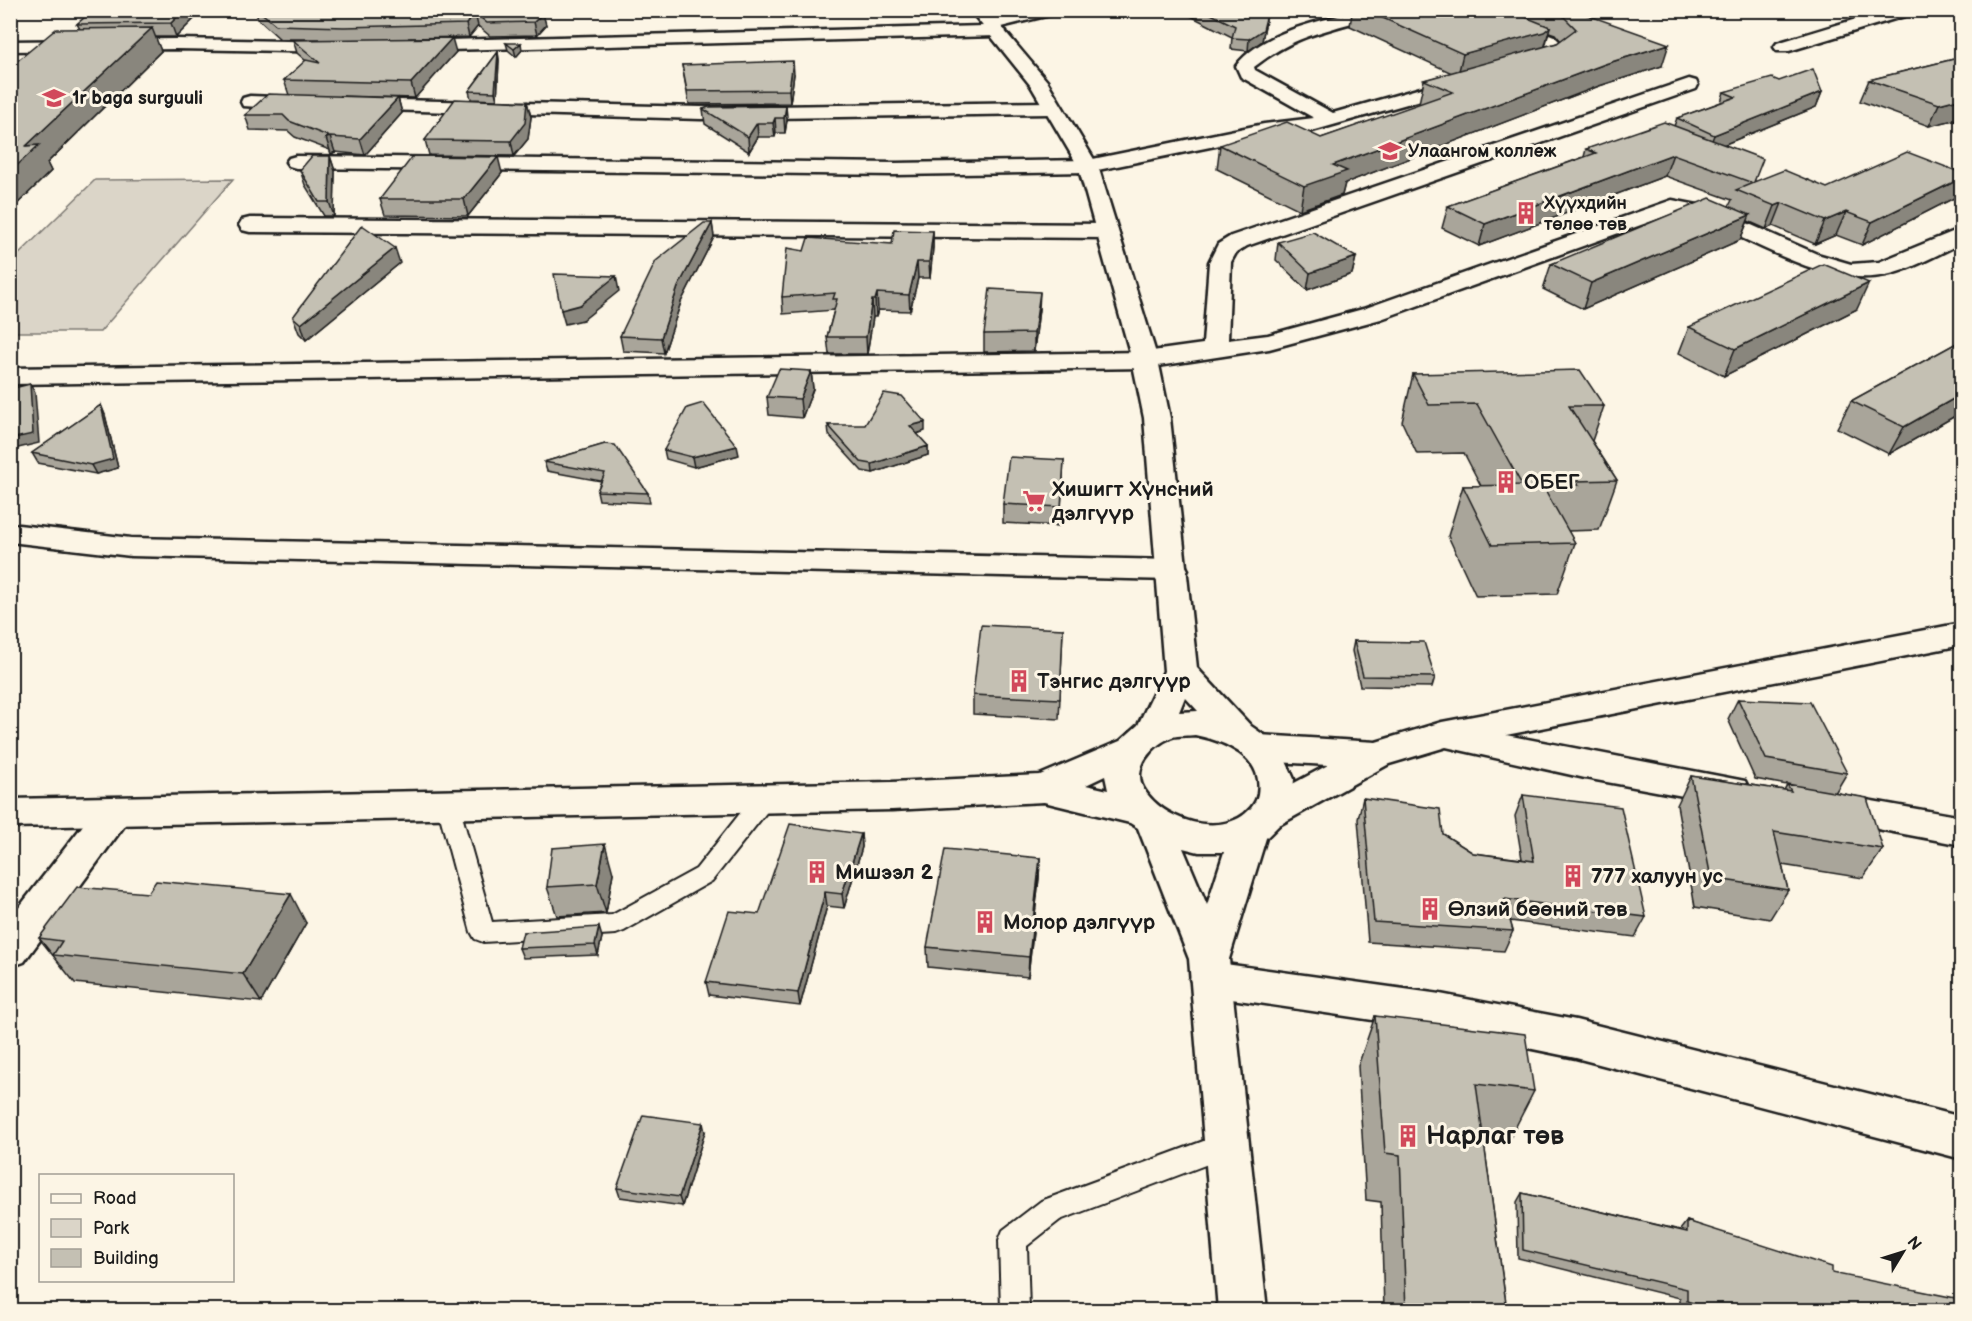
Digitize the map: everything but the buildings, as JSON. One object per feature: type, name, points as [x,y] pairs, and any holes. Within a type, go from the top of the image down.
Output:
[{"type":"street","points":[[395,46],[989,22],[1047,10]]},
{"type":"street","points":[[1473,10],[1548,40],[1559,50],[1545,59],[1511,69]]},
{"type":"street","points":[[1783,47],[1905,10]]},
{"type":"street","points":[[1330,119],[1247,73],[1245,66],[1270,46],[1303,31],[1346,19]]},
{"type":"street","points":[[989,22],[1040,85],[1051,108],[1088,166],[1145,360],[1157,418],[1181,671],[1141,741],[1123,765],[1123,781],[1128,797],[1147,817],[1210,969],[1243,1311]]},
{"type":"street","points":[[10,46],[176,44],[360,47]]},
{"type":"street","points":[[296,162],[837,169],[1088,166],[1264,130],[1305,127],[1477,78]]},
{"type":"street","points":[[1215,350],[1220,262],[1226,249],[1239,241],[1689,85]]},
{"type":"street","points":[[250,102],[701,113],[1051,108]]},
{"type":"street","points":[[10,376],[1145,360],[1269,342],[1372,314],[1672,206],[1705,213],[1809,258],[1850,271],[1883,269],[1962,235]]},
{"type":"street","points":[[250,225],[1107,231]]},
{"type":"street","points":[[10,533],[130,547],[1173,570]]},
{"type":"street","points":[[10,813],[892,796],[1044,788],[1147,817],[1177,834],[1203,838],[1228,836],[1376,755],[1442,735],[1962,634]]},
{"type":"street","points":[[1181,671],[1271,764],[1277,781],[1276,798],[1259,821],[1210,969]]},
{"type":"street","points":[[1044,788],[1172,725],[1195,723],[1218,727],[1249,741],[1376,755]]},
{"type":"street","points":[[1442,735],[1585,765],[1762,796]]},
{"type":"street","points":[[1797,802],[1962,831]]},
{"type":"street","points":[[10,950],[114,812]]},
{"type":"street","points":[[1210,969],[1576,1039],[1962,1138]]},
{"type":"lane","points":[[448,805],[483,932],[616,924],[704,875],[765,798]]},
{"type":"lane","points":[[1015,1311],[1013,1240],[1020,1234],[1051,1210],[1228,1144]]},
{"type":"green space","points":[[233,179],[100,332],[11,332],[11,262],[95,180]]},
{"type":"place","name":"1r baga surguuli","points":[[54,98]]},
{"type":"place","name":"Улаангом коллеж","points":[[1390,151]]},
{"type":"place","name":"Хүүхдийн төлөө төв","points":[[1526,213]]},
{"type":"place","name":"ОБЕГ","points":[[1506,482]]},
{"type":"place","name":"Хишигт Хүнсний дэлгүүр","points":[[1034,501]]},
{"type":"place","name":"Тэнгис дэлгүүр","points":[[1019,681]]},
{"type":"place","name":"Мишээл 2","points":[[817,872]]},
{"type":"place","name":"777 халуун ус","points":[[1573,876]]},
{"type":"place","name":"Өлзий бөөний төв","points":[[1430,909]]},
{"type":"place","name":"Молор дэлгүүр","points":[[985,922]]},
{"type":"place","name":"Нарлаг төв","points":[[1408,1136]]}]
